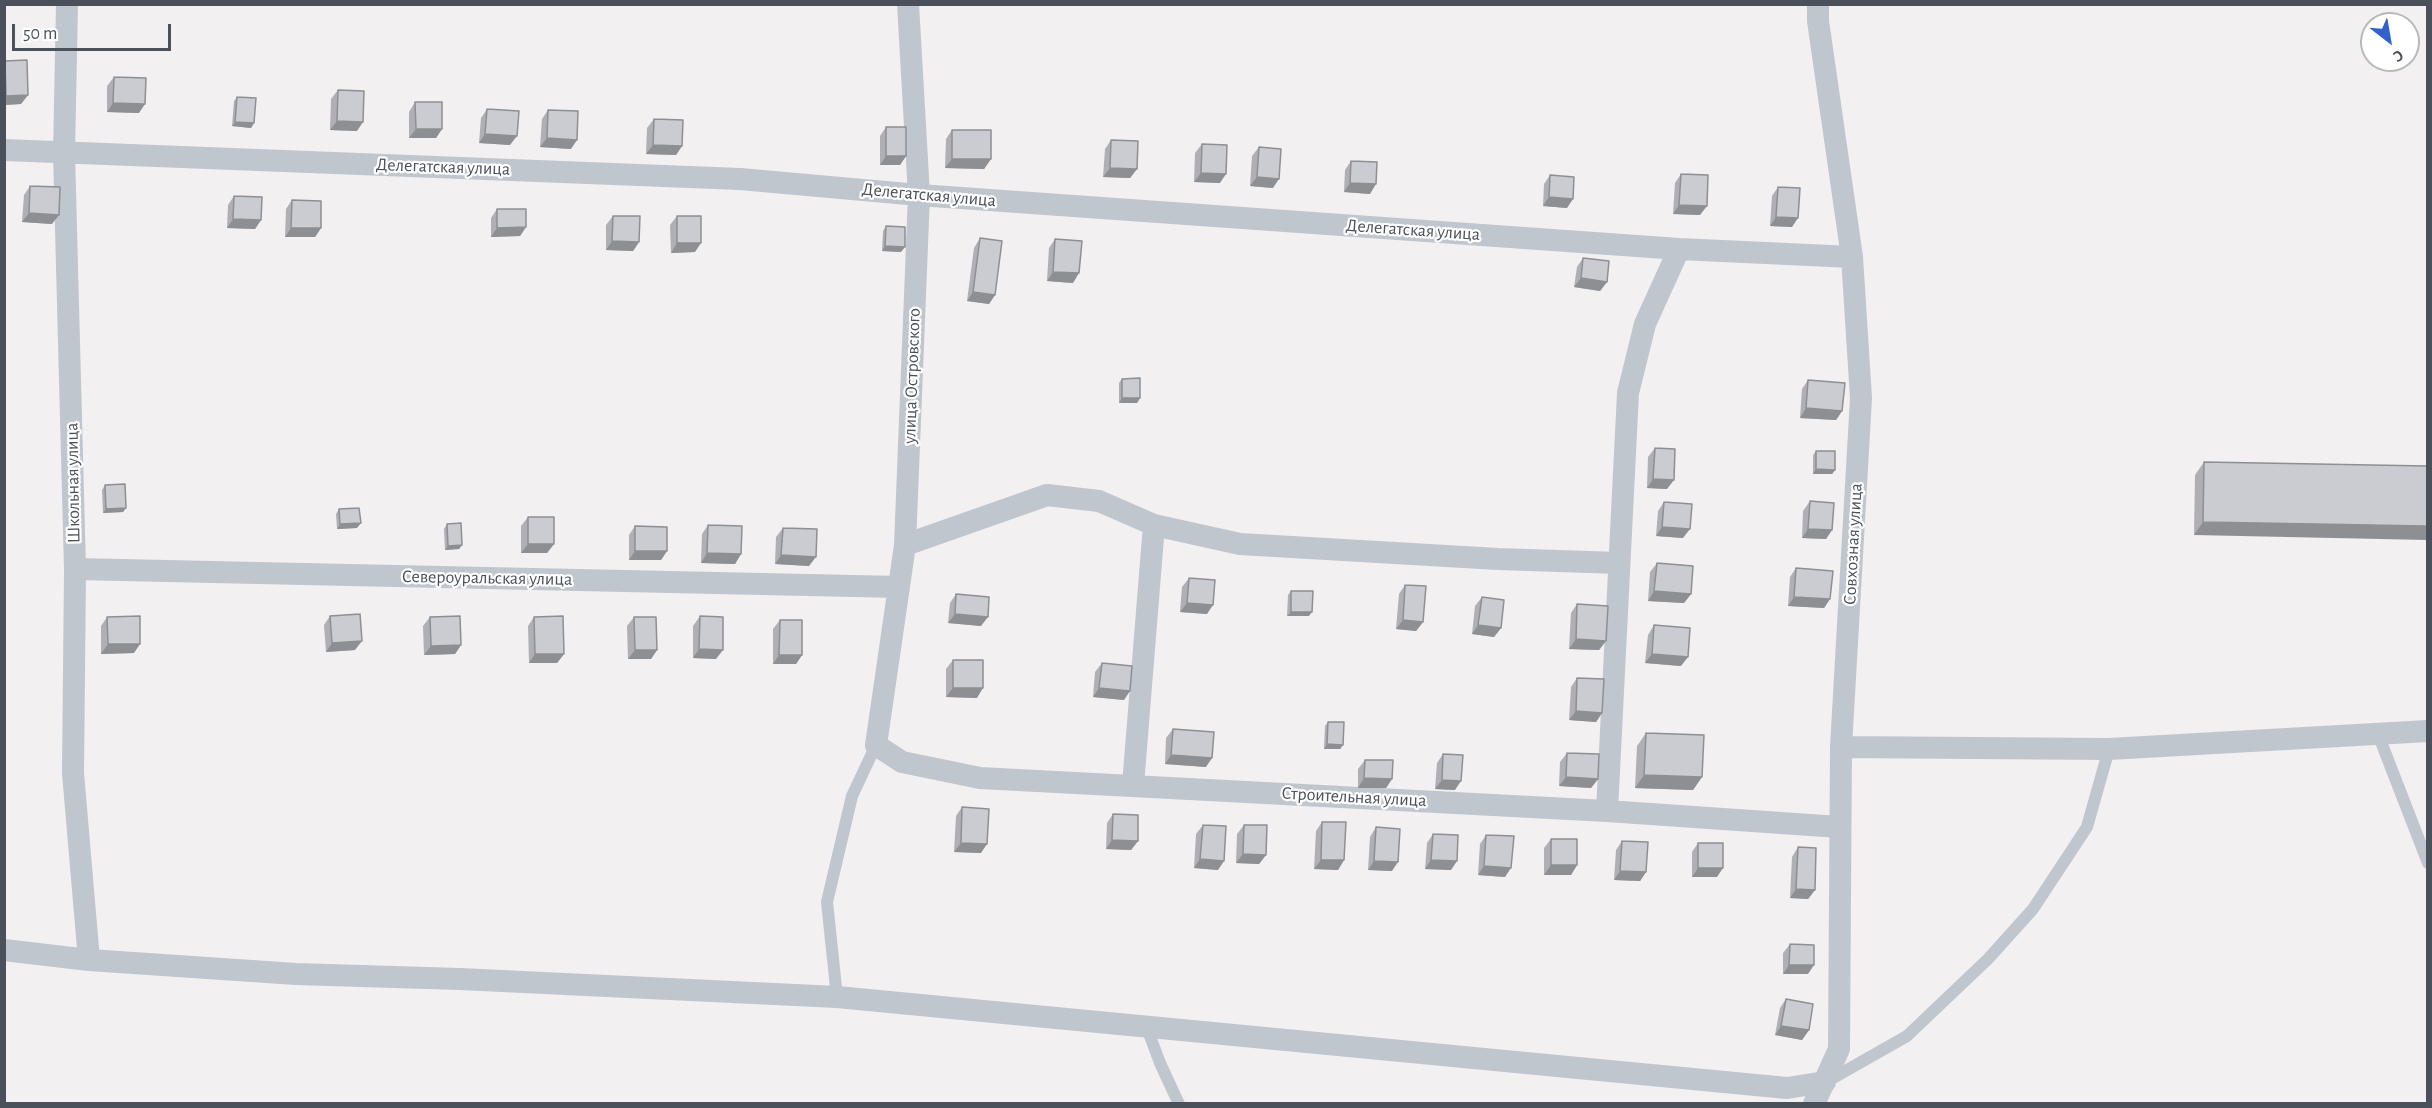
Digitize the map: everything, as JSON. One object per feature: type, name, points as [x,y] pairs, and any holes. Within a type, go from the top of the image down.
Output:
[{"type":"street","name":"Школьная улица","points":[[67,4],[64,153],[75,569],[73,773],[89,960]]},
{"type":"street","name":"улица Островского","points":[[876,745],[905,545],[919,195],[908,4]]},
{"type":"street","name":"Совхозная улица","points":[[1814,1104],[1839,1049],[1841,747],[1861,398],[1852,257],[1818,21],[1818,4]]},
{"type":"street","name":"Делегатская улица","points":[[4,150],[740,178],[919,195],[1678,249],[1852,257]]},
{"type":"street","points":[[1607,811],[1628,393],[1645,324],[1678,249]]},
{"type":"street","points":[[905,545],[1047,495],[1099,501],[1154,525],[1240,543],[1498,559],[1619,562]]},
{"type":"street","points":[[1133,785],[1154,525]]},
{"type":"street","name":"Североуральская улица","points":[[75,569],[899,587]]},
{"type":"street","points":[[1841,747],[2109,749],[2427,731]]},
{"type":"street","name":"Строительная улица","points":[[876,745],[902,762],[980,778],[1607,811],[1839,827]]},
{"type":"street","points":[[4,950],[89,960],[297,974],[460,979],[837,998],[1787,1088],[1825,1083]]},
{"type":"lane","points":[[2378,734],[2427,863]]},
{"type":"lane","points":[[837,998],[827,902],[852,796],[876,745]]},
{"type":"lane","points":[[1825,1083],[1908,1036],[1988,959],[2033,909],[2087,827],[2109,749]]},
{"type":"lane","points":[[1148,1028],[1160,1063],[1179,1104]]},
{"type":"building","points":[[27,60],[28,95],[6,96],[5,61]]},
{"type":"building","points":[[114,77],[146,78],[145,104],[113,103]]},
{"type":"building","points":[[338,90],[364,91],[363,122],[337,121]]},
{"type":"building","points":[[237,97],[256,98],[254,123],[235,122]]},
{"type":"building","points":[[415,102],[442,102],[442,129],[416,129]]},
{"type":"building","points":[[487,109],[519,111],[517,136],[485,134]]},
{"type":"building","points":[[548,110],[578,111],[577,140],[547,138]]},
{"type":"building","points":[[654,119],[683,120],[682,146],[653,145]]},
{"type":"building","points":[[886,127],[906,127],[906,156],[886,156]]},
{"type":"building","points":[[952,130],[991,130],[991,159],[952,159]]},
{"type":"building","points":[[1111,140],[1138,141],[1137,169],[1110,168]]},
{"type":"building","points":[[1202,144],[1227,145],[1226,174],[1201,173]]},
{"type":"building","points":[[1259,147],[1281,149],[1279,179],[1257,177]]},
{"type":"building","points":[[1351,161],[1377,162],[1376,184],[1350,183]]},
{"type":"building","points":[[1681,174],[1708,175],[1707,206],[1679,205]]},
{"type":"building","points":[[1550,175],[1574,177],[1573,199],[1549,197]]},
{"type":"building","points":[[30,186],[60,187],[59,215],[29,213]]},
{"type":"building","points":[[1778,187],[1800,188],[1798,218],[1776,217]]},
{"type":"building","points":[[234,196],[262,197],[261,220],[233,219]]},
{"type":"building","points":[[292,200],[321,201],[321,228],[291,228]]},
{"type":"building","points":[[497,209],[526,209],[526,227],[497,228]]},
{"type":"building","points":[[613,216],[640,216],[639,242],[612,241]]},
{"type":"building","points":[[677,216],[701,216],[701,243],[677,243]]},
{"type":"building","points":[[886,226],[905,227],[905,247],[885,246]]},
{"type":"building","points":[[980,238],[1002,241],[995,295],[973,292]]},
{"type":"building","points":[[1055,239],[1082,241],[1079,273],[1053,272]]},
{"type":"building","points":[[1583,258],[1609,261],[1607,282],[1581,278]]},
{"type":"building","points":[[1140,378],[1140,398],[1122,398],[1122,379]]},
{"type":"building","points":[[1808,380],[1845,383],[1842,411],[1806,408]]},
{"type":"building","points":[[1655,448],[1675,449],[1674,480],[1653,479]]},
{"type":"building","points":[[1816,451],[1835,451],[1835,470],[1816,469]]},
{"type":"building","points":[[2204,462],[2427,466],[2427,526],[2203,522]]},
{"type":"building","points":[[125,484],[126,508],[106,509],[105,485]]},
{"type":"building","points":[[1810,501],[1834,503],[1832,530],[1808,529]]},
{"type":"building","points":[[1664,502],[1692,504],[1690,529],[1662,527]]},
{"type":"building","points":[[359,508],[361,523],[340,524],[339,509]]},
{"type":"building","points":[[528,517],[554,517],[554,544],[528,544]]},
{"type":"building","points":[[461,523],[462,545],[448,546],[447,524]]},
{"type":"building","points":[[708,525],[742,526],[741,554],[707,553]]},
{"type":"building","points":[[635,526],[667,527],[667,551],[635,551]]},
{"type":"building","points":[[783,528],[817,529],[816,557],[781,555]]},
{"type":"building","points":[[1657,563],[1693,566],[1691,594],[1654,591]]},
{"type":"building","points":[[1796,568],[1833,571],[1830,599],[1794,597]]},
{"type":"building","points":[[1189,578],[1215,580],[1213,605],[1187,603]]},
{"type":"building","points":[[1405,585],[1426,586],[1423,622],[1403,620]]},
{"type":"building","points":[[1291,591],[1313,591],[1312,612],[1291,612]]},
{"type":"building","points":[[956,594],[989,597],[988,617],[955,614]]},
{"type":"building","points":[[1482,597],[1504,600],[1501,628],[1478,625]]},
{"type":"building","points":[[1577,604],[1608,606],[1606,641],[1576,639]]},
{"type":"building","points":[[360,614],[362,641],[332,643],[330,616]]},
{"type":"building","points":[[140,616],[140,644],[108,644],[107,617]]},
{"type":"building","points":[[460,616],[461,645],[431,646],[430,617]]},
{"type":"building","points":[[563,616],[564,654],[535,654],[534,617]]},
{"type":"building","points":[[700,616],[723,617],[723,650],[699,649]]},
{"type":"building","points":[[634,617],[656,617],[657,650],[635,650]]},
{"type":"building","points":[[780,620],[802,620],[802,655],[779,655]]},
{"type":"building","points":[[1654,625],[1690,628],[1688,657],[1652,654]]},
{"type":"building","points":[[953,660],[983,660],[983,688],[953,688]]},
{"type":"building","points":[[1102,663],[1132,666],[1130,691],[1099,688]]},
{"type":"building","points":[[1577,678],[1604,679],[1602,713],[1576,711]]},
{"type":"building","points":[[1328,722],[1344,722],[1343,745],[1327,744]]},
{"type":"building","points":[[1173,729],[1214,732],[1212,758],[1171,755]]},
{"type":"building","points":[[1646,733],[1704,735],[1702,777],[1644,775]]},
{"type":"building","points":[[1567,753],[1599,754],[1598,779],[1566,777]]},
{"type":"building","points":[[1443,754],[1463,755],[1461,781],[1442,780]]},
{"type":"building","points":[[1365,760],[1393,760],[1392,779],[1364,778]]},
{"type":"building","points":[[962,807],[989,809],[987,844],[961,843]]},
{"type":"building","points":[[1113,814],[1138,815],[1138,841],[1112,840]]},
{"type":"building","points":[[1322,822],[1346,822],[1344,860],[1321,860]]},
{"type":"building","points":[[1203,825],[1226,826],[1224,861],[1200,859]]},
{"type":"building","points":[[1244,825],[1267,825],[1266,855],[1243,854]]},
{"type":"building","points":[[1376,827],[1400,829],[1398,862],[1374,861]]},
{"type":"building","points":[[1433,834],[1458,835],[1457,861],[1431,860]]},
{"type":"building","points":[[1486,835],[1514,836],[1511,868],[1484,866]]},
{"type":"building","points":[[1551,839],[1577,839],[1577,865],[1551,865]]},
{"type":"building","points":[[1622,841],[1648,842],[1646,872],[1620,871]]},
{"type":"building","points":[[1698,843],[1723,843],[1723,868],[1698,868]]},
{"type":"building","points":[[1798,847],[1816,848],[1815,890],[1796,889]]},
{"type":"building","points":[[1790,944],[1814,945],[1814,965],[1789,965]]},
{"type":"building","points":[[1786,999],[1813,1004],[1809,1030],[1781,1026]]}]
